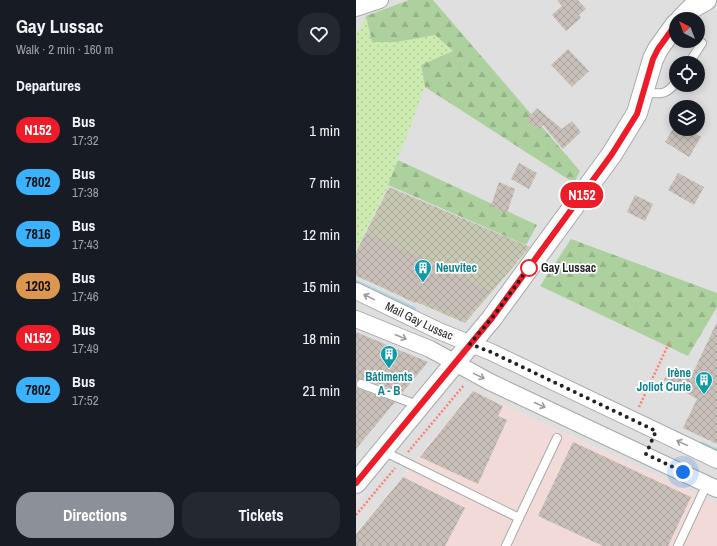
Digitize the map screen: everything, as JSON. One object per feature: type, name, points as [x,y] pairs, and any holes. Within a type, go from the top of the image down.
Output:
[{"type":"street","points":[[356,8],[380,0]]},
{"type":"street","points":[[688,12],[703,1]]},
{"type":"street","points":[[356,483],[492,318],[612,154],[637,114],[653,59],[669,34]]},
{"type":"street","name":"Mail Gay Lussac","points":[[356,291],[429,326],[491,352],[717,460]]},
{"type":"street","name":"Mail Gay Lussac","points":[[356,319],[430,349],[495,384],[712,486]]},
{"type":"street","points":[[646,454],[656,431]]},
{"type":"lane","points":[[643,92],[664,94],[669,90]]},
{"type":"lane","points":[[361,384],[420,406]]},
{"type":"lane","points":[[506,546],[557,438]]},
{"type":"lane","points":[[383,452],[519,518]]},
{"type":"lane","points":[[678,546],[712,486]]},
{"type":"path","points":[[638,410],[670,341]]},
{"type":"path","points":[[356,514],[467,382]]},
{"type":"shaded area","points":[[356,0],[716,0],[717,504],[473,391],[356,533]]},
{"type":"shaded area","points":[[389,187],[530,247],[465,323],[356,276],[356,252]]},
{"type":"shaded area","points":[[473,391],[717,504],[717,546],[356,546],[356,534]]},
{"type":"shaded area","points":[[363,488],[367,491],[356,504],[356,496]]},
{"type":"green space","points":[[409,0],[433,0],[580,171],[574,183],[425,87],[421,65],[453,51],[435,35],[397,42],[372,42],[366,16]]},
{"type":"green space","points":[[366,16],[373,42],[397,42],[435,35],[453,51],[421,65],[425,87],[386,191],[356,250],[356,36]]},
{"type":"green space","points":[[398,160],[537,225],[526,245],[388,185]]},
{"type":"green space","points":[[571,239],[717,293],[717,307],[688,356],[540,286]]},
{"type":"building","points":[[557,0],[578,0],[586,9],[579,15],[581,18],[566,31],[552,15],[562,6]]},
{"type":"building","points":[[568,49],[589,71],[572,87],[551,65]]},
{"type":"building","points":[[537,108],[562,129],[572,121],[581,132],[563,149],[543,125],[538,130],[526,120]]},
{"type":"building","points":[[669,136],[701,137],[689,157],[665,142]]},
{"type":"building","points":[[519,163],[537,173],[529,189],[511,179]]},
{"type":"building","points":[[678,173],[704,187],[694,205],[668,190]]},
{"type":"building","points":[[499,182],[515,189],[507,213],[491,206]]},
{"type":"building","points":[[635,195],[653,204],[645,221],[627,212]]},
{"type":"building","name":"Neuvitec","points":[[367,233],[489,291],[464,320],[419,299],[415,303],[356,275],[356,256]]},
{"type":"building","name":"Irène Joliot Curie","points":[[717,322],[717,444],[683,428],[697,399],[664,380],[669,369],[690,379]]},
{"type":"building","name":"Bâtiments A - B","points":[[356,332],[428,362],[402,393],[363,379],[356,382]]},
{"type":"building","name":"Bâtiments A - B","points":[[356,386],[359,389],[395,402],[356,449]]},
{"type":"building","points":[[473,391],[503,406],[498,416],[507,420],[478,484],[420,457]]},
{"type":"building","points":[[573,442],[691,497],[668,546],[603,546],[538,516]]},
{"type":"building","points":[[403,477],[465,508],[445,546],[356,546],[356,534]]},
{"type":"waterway","points":[[356,282],[414,309]]},
{"type":"waterway","points":[[702,444],[717,451]]},
{"type":"bus line","name":"N152","points":[[356,483],[492,318],[612,154],[637,114],[653,59],[669,32]]},
{"type":"place","name":"Gay Lussac","points":[[529,268]]},
{"type":"place","name":"Neuvitec","points":[[423,283]]},
{"type":"place","name":"Bâtiments A - B","points":[[389,369]]},
{"type":"place","name":"Irène Joliot Curie","points":[[704,395]]},
{"type":"route","points":[[529,268],[530,266],[492,318],[470,344],[491,352],[656,431],[646,454],[683,472]]}]
